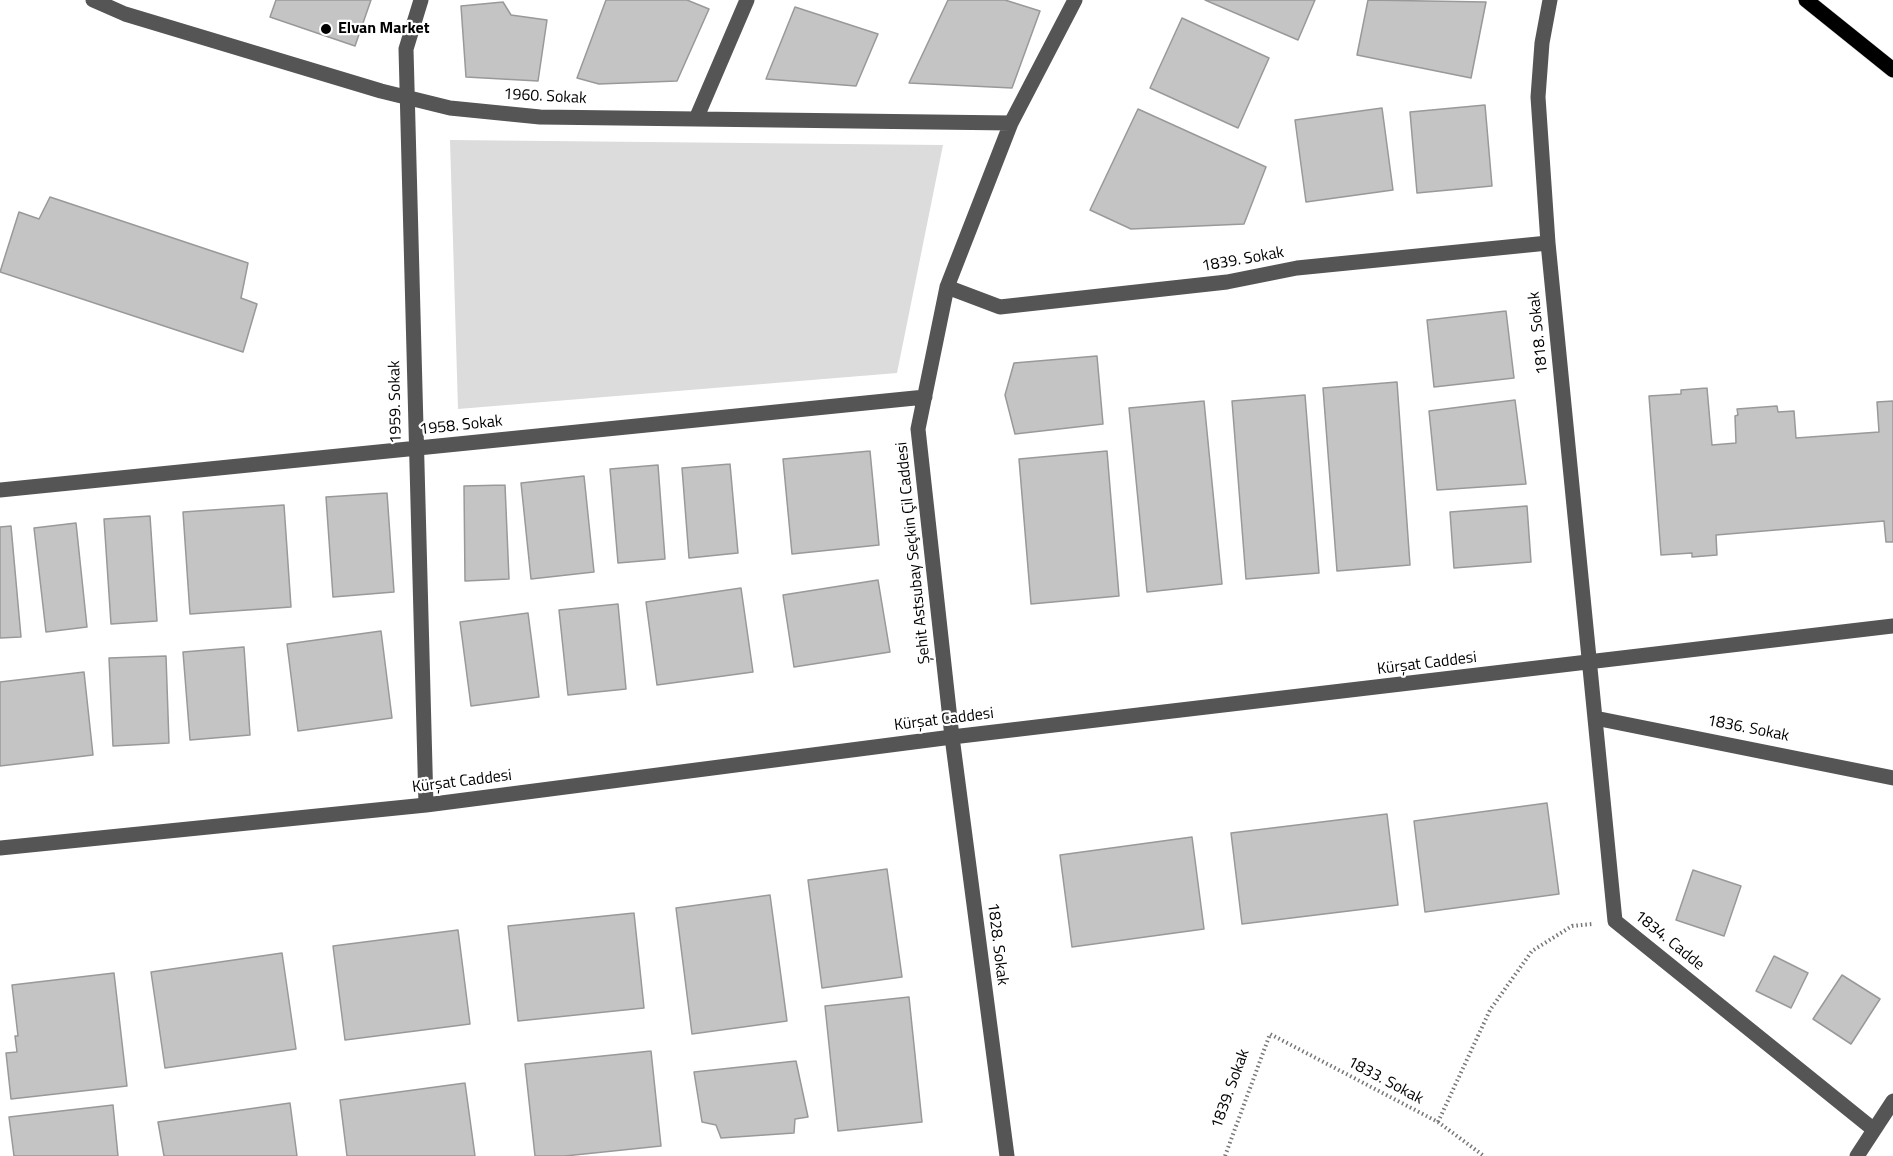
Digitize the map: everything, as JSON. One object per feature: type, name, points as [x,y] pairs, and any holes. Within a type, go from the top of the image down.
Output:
[{"type":"main road","points":[[1806,0],[1893,70]]},
{"type":"street","name":"1960. Sokak","points":[[93,0],[125,14],[408,98],[450,108],[540,117],[1011,123]]},
{"type":"street","name":"1959. Sokak","points":[[421,0],[406,49],[414,449],[426,805]]},
{"type":"street","points":[[696,119],[747,0]]},
{"type":"street","name":"Şehit Astsubay Seçkin Çil Caddesi","points":[[952,737],[918,429],[947,287],[1011,123],[1075,0]]},
{"type":"street","name":"1818. Sokak","points":[[1550,0],[1542,43],[1538,97],[1548,243],[1592,663]]},
{"type":"street","name":"1839. Sokak","points":[[947,287],[1000,307],[1227,282],[1297,268],[1548,243]]},
{"type":"street","name":"1958. Sokak","points":[[0,490],[925,397]]},
{"type":"street","name":"Kürşat Caddesi","points":[[0,848],[426,805],[952,737],[1893,626]]},
{"type":"street","name":"1834. Cadde","points":[[1592,663],[1595,718],[1615,921],[1873,1129]]},
{"type":"street","name":"1836. Sokak","points":[[1595,718],[1893,778]]},
{"type":"street","name":"1828. Sokak","points":[[952,737],[1007,1156]]},
{"type":"street","points":[[1857,1156],[1893,1101]]},
{"type":"path","points":[[1438,1122],[1490,1010],[1532,951],[1572,926],[1615,921]]},
{"type":"path","name":"1833. Sokak","points":[[1270,1034],[1438,1122],[1484,1156]]},
{"type":"path","name":"1839. Sokak","points":[[1225,1156],[1270,1034]]},
{"type":"shaded area","points":[[450,140],[943,145],[897,373],[458,409]]},
{"type":"building","points":[[276,0],[371,0],[355,46],[270,17]]},
{"type":"building","points":[[606,0],[687,0],[709,9],[677,81],[599,84],[577,78]]},
{"type":"building","points":[[948,0],[1005,0],[1040,11],[1012,88],[909,83]]},
{"type":"building","points":[[1205,0],[1315,0],[1298,40]]},
{"type":"building","points":[[1368,0],[1486,2],[1471,78],[1357,55]]},
{"type":"building","points":[[503,2],[511,15],[547,20],[538,81],[466,77],[461,6]]},
{"type":"building","points":[[795,7],[878,34],[856,86],[766,79]]},
{"type":"building","points":[[1182,18],[1269,58],[1238,128],[1150,88]]},
{"type":"building","points":[[1485,105],[1492,186],[1417,193],[1410,112]]},
{"type":"building","points":[[1382,108],[1393,190],[1306,202],[1295,120]]},
{"type":"building","points":[[1138,109],[1266,167],[1244,224],[1131,229],[1090,210]]},
{"type":"building","points":[[50,197],[248,263],[241,298],[257,304],[243,352],[0,272],[19,212],[39,219]]},
{"type":"building","points":[[1506,311],[1514,378],[1434,387],[1427,320]]},
{"type":"building","points":[[1097,356],[1103,424],[1015,434],[1005,395],[1014,363]]},
{"type":"building","points":[[1397,382],[1410,565],[1337,571],[1323,388]]},
{"type":"building","points":[[1707,388],[1712,445],[1736,443],[1737,409],[1777,406],[1778,412],[1794,411],[1796,438],[1879,432],[1877,402],[1893,401],[1893,542],[1886,542],[1884,521],[1716,535],[1717,555],[1692,557],[1692,553],[1661,555],[1649,396],[1681,394],[1681,390]]},
{"type":"building","points":[[1305,395],[1319,573],[1246,579],[1232,401]]},
{"type":"building","points":[[1515,400],[1526,484],[1437,490],[1429,411]]},
{"type":"building","points":[[1204,401],[1222,584],[1147,592],[1129,408]]},
{"type":"building","points":[[870,451],[879,545],[792,554],[783,459]]},
{"type":"building","points":[[1107,451],[1119,596],[1031,604],[1019,459]]},
{"type":"building","points":[[730,464],[738,553],[689,558],[682,468]]},
{"type":"building","points":[[658,465],[665,559],[618,563],[610,469]]},
{"type":"building","points":[[584,476],[594,572],[531,579],[521,483]]},
{"type":"building","points":[[505,485],[509,579],[465,581],[464,486]]},
{"type":"building","points":[[387,493],[394,592],[333,597],[326,497]]},
{"type":"building","points":[[284,505],[291,607],[190,614],[183,512]]},
{"type":"building","points":[[1527,506],[1531,562],[1454,568],[1450,512]]},
{"type":"building","points":[[150,516],[157,621],[111,624],[104,519]]},
{"type":"building","points":[[76,523],[87,627],[46,632],[34,528]]},
{"type":"building","points":[[11,526],[21,637],[0,638],[0,527]]},
{"type":"building","points":[[878,580],[890,652],[794,667],[783,595]]},
{"type":"building","points":[[741,588],[753,672],[657,685],[646,602]]},
{"type":"building","points":[[618,604],[626,689],[568,695],[559,610]]},
{"type":"building","points":[[528,613],[539,697],[471,706],[460,622]]},
{"type":"building","points":[[381,631],[392,718],[298,731],[287,644]]},
{"type":"building","points":[[244,647],[250,735],[190,740],[183,652]]},
{"type":"building","points":[[166,656],[169,743],[113,746],[109,658]]},
{"type":"building","points":[[84,672],[93,755],[0,766],[0,682]]},
{"type":"building","points":[[1547,803],[1559,894],[1425,912],[1414,821]]},
{"type":"building","points":[[1387,814],[1398,905],[1242,924],[1231,833]]},
{"type":"building","points":[[1192,837],[1204,929],[1072,947],[1060,855]]},
{"type":"building","points":[[887,869],[902,977],[822,988],[808,880]]},
{"type":"building","points":[[1693,870],[1741,886],[1724,936],[1676,920]]},
{"type":"building","points":[[770,895],[787,1021],[692,1034],[676,908]]},
{"type":"building","points":[[634,913],[644,1008],[518,1021],[508,926]]},
{"type":"building","points":[[458,930],[470,1024],[345,1040],[333,946]]},
{"type":"building","points":[[282,953],[296,1049],[165,1068],[151,972]]},
{"type":"building","points":[[1774,956],[1808,973],[1791,1008],[1756,991]]},
{"type":"building","points":[[114,973],[127,1086],[11,1099],[6,1053],[17,1052],[15,1036],[18,1036],[12,985]]},
{"type":"building","points":[[1842,975],[1880,999],[1851,1044],[1813,1019]]},
{"type":"building","points":[[909,997],[922,1122],[838,1131],[825,1006]]},
{"type":"building","points":[[651,1051],[661,1146],[565,1156],[535,1156],[525,1064]]},
{"type":"building","points":[[796,1061],[808,1117],[795,1119],[794,1133],[721,1138],[716,1125],[702,1122],[694,1072]]},
{"type":"building","points":[[465,1083],[475,1156],[347,1156],[340,1100]]},
{"type":"building","points":[[290,1103],[297,1156],[164,1156],[158,1122]]},
{"type":"building","points":[[113,1105],[118,1156],[14,1156],[9,1117]]},
{"type":"place","name":"Elvan Market","points":[[326,29]]}]
